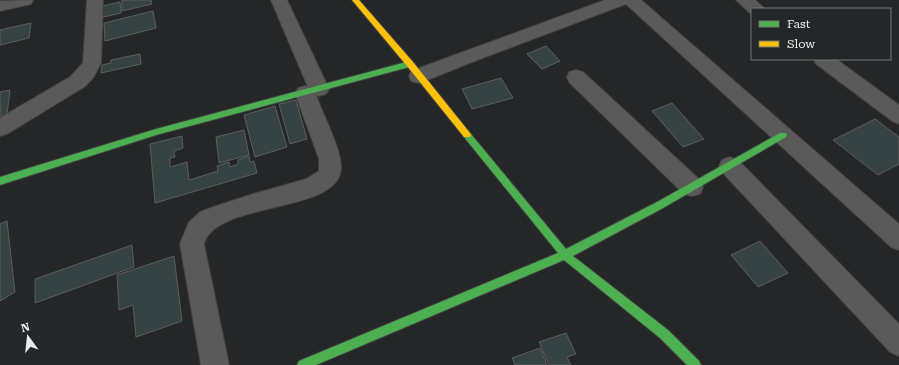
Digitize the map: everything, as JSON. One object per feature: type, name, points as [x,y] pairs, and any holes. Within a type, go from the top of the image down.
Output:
[{"type":"street","points":[[0,6],[25,0]]},
{"type":"street","points":[[0,128],[77,82],[86,74],[92,62],[95,0]]},
{"type":"street","points":[[215,365],[192,244],[194,233],[202,224],[216,216],[312,188],[326,179],[330,171],[330,159],[312,91],[279,0]]},
{"type":"street","points":[[356,0],[565,255],[664,334],[695,365]]},
{"type":"street","points":[[0,182],[156,132],[312,91],[460,59],[621,0]]},
{"type":"street","points":[[631,0],[899,239]]},
{"type":"street","points":[[744,0],[755,8]]},
{"type":"street","points":[[824,60],[899,116]]},
{"type":"street","points":[[576,77],[692,187]]},
{"type":"street","points":[[303,365],[565,255],[692,187],[783,135]]},
{"type":"street","points":[[730,166],[899,343]]},
{"type":"building","points":[[122,0],[151,0],[152,4],[122,11]]},
{"type":"building","points":[[120,2],[121,13],[99,18],[98,7]]},
{"type":"building","points":[[153,11],[156,28],[105,41],[104,23]]},
{"type":"building","points":[[31,23],[29,38],[0,45],[0,30]]},
{"type":"building","points":[[546,46],[560,61],[542,69],[527,54]]},
{"type":"building","points":[[140,54],[141,64],[101,73],[102,65],[111,63],[111,60]]},
{"type":"building","points":[[501,78],[513,98],[472,109],[462,89]]},
{"type":"building","points":[[10,90],[7,115],[0,117],[0,92]]},
{"type":"building","points":[[296,100],[307,139],[290,144],[279,104]]},
{"type":"building","points":[[672,103],[704,139],[683,147],[652,111]]},
{"type":"building","points":[[275,106],[287,147],[255,157],[244,115]]},
{"type":"building","points":[[875,119],[899,137],[899,164],[878,175],[833,140]]},
{"type":"building","points":[[244,130],[249,155],[219,163],[216,137]]},
{"type":"building","points":[[182,136],[183,148],[174,151],[175,157],[170,158],[170,167],[187,162],[189,180],[218,171],[217,166],[229,162],[230,167],[238,164],[238,160],[249,156],[250,162],[254,161],[257,173],[155,203],[150,144]]},
{"type":"building","points":[[7,221],[15,292],[0,301],[0,224]]},
{"type":"building","points":[[760,241],[788,273],[758,287],[731,255]]},
{"type":"building","points":[[132,245],[134,267],[35,303],[35,279]]},
{"type":"building","points":[[174,256],[182,321],[136,337],[133,305],[119,310],[117,275]]},
{"type":"building","points":[[566,333],[576,354],[567,357],[571,365],[549,365],[539,342]]},
{"type":"building","points":[[540,348],[547,365],[515,365],[512,358]]},
{"type":"traffic: fast","points":[[0,181],[156,132],[410,64]]},
{"type":"traffic: fast","points":[[467,135],[565,255],[664,334],[695,365]]},
{"type":"traffic: fast","points":[[303,365],[565,255],[660,205],[783,135]]},
{"type":"traffic: slow","points":[[355,0],[410,64],[467,135]]}]
